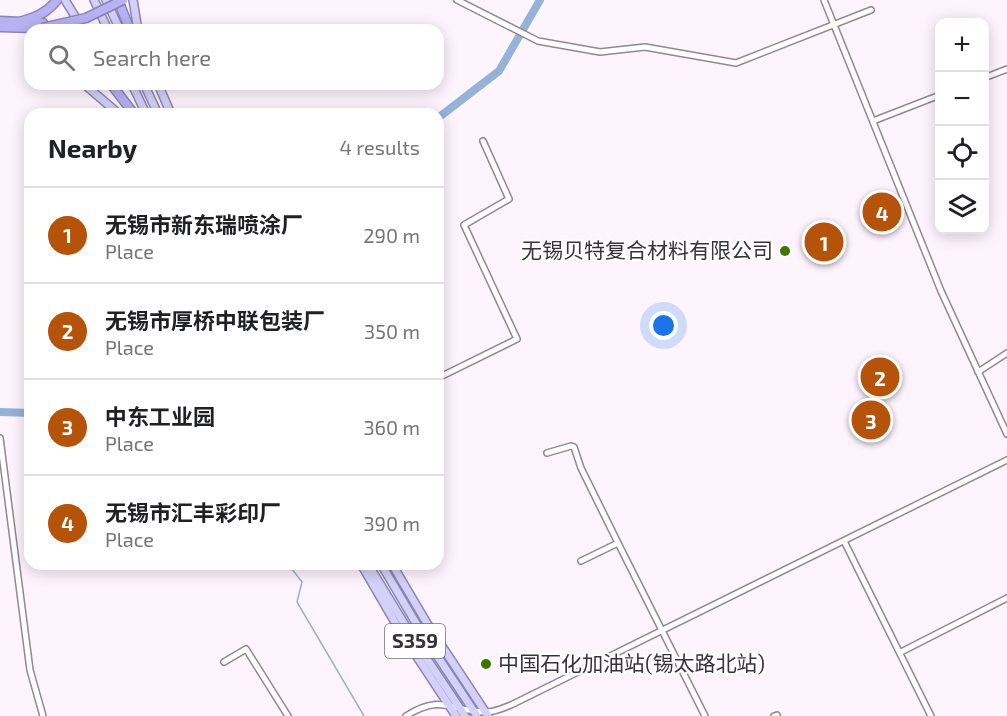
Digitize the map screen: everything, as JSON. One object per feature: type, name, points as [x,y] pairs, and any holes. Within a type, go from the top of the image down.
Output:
[{"type":"highway","points":[[17,25],[39,16],[52,7],[57,0]]},
{"type":"highway","points":[[46,24],[83,14],[112,0]]},
{"type":"highway","points":[[118,0],[128,24]]},
{"type":"highway","points":[[48,24],[86,18],[123,0]]},
{"type":"highway","points":[[0,21],[17,25],[24,30]]},
{"type":"highway","points":[[0,27],[24,25]]},
{"type":"highway","points":[[116,90],[129,108]]},
{"type":"main road","points":[[65,0],[73,12],[76,24]]},
{"type":"main road","points":[[94,0],[105,24]]},
{"type":"main road","points":[[106,0],[117,24]]},
{"type":"main road","points":[[133,0],[137,24]]},
{"type":"main road","points":[[91,90],[112,108]]},
{"type":"main road","points":[[135,90],[143,108]]},
{"type":"main road","points":[[147,90],[155,108]]},
{"type":"main road","points":[[161,90],[168,108]]},
{"type":"main road","points":[[364,570],[400,631],[456,716]]},
{"type":"main road","name":"S359","points":[[372,570],[465,716]]},
{"type":"main road","name":"S359","points":[[385,570],[420,630],[475,713]]},
{"type":"main road","points":[[396,570],[428,625],[487,714]]},
{"type":"street","points":[[457,0],[535,40],[600,52],[645,47],[736,63],[871,10]]},
{"type":"street","points":[[824,0],[941,291],[1007,434]]},
{"type":"street","points":[[989,76],[1007,69]]},
{"type":"street","points":[[873,121],[935,97]]},
{"type":"street","points":[[444,375],[517,339],[464,225],[509,200],[483,141]]},
{"type":"street","points":[[978,372],[1007,353]]},
{"type":"street","points":[[0,438],[30,670],[43,716]]},
{"type":"street","points":[[547,453],[574,447],[581,468],[705,716]]},
{"type":"street","points":[[405,716],[419,708],[434,704],[447,704],[475,713],[487,714],[511,705],[1007,460]]},
{"type":"street","points":[[844,541],[931,716]]},
{"type":"street","points":[[581,561],[618,543]]},
{"type":"street","points":[[901,652],[1007,598]]},
{"type":"street","points":[[224,662],[246,649],[288,716]]},
{"type":"waterway","points":[[444,113],[499,71],[540,0]]},
{"type":"waterway","points":[[0,412],[24,413]]},
{"type":"waterway","points":[[293,570],[302,582],[297,602],[364,716]]},
{"type":"place","name":"无锡市汇丰彩印厂","points":[[882,212]]},
{"type":"place","name":"无锡市新东瑞喷涂厂","points":[[824,242]]},
{"type":"place","name":"无锡贝特复合材料有限公司","points":[[785,251]]},
{"type":"place","name":"无锡市厚桥中联包装厂","points":[[880,377]]},
{"type":"place","name":"中东工业园","points":[[871,420]]},
{"type":"place","name":"中国石化加油站(锡太路北站)","points":[[486,664]]}]
